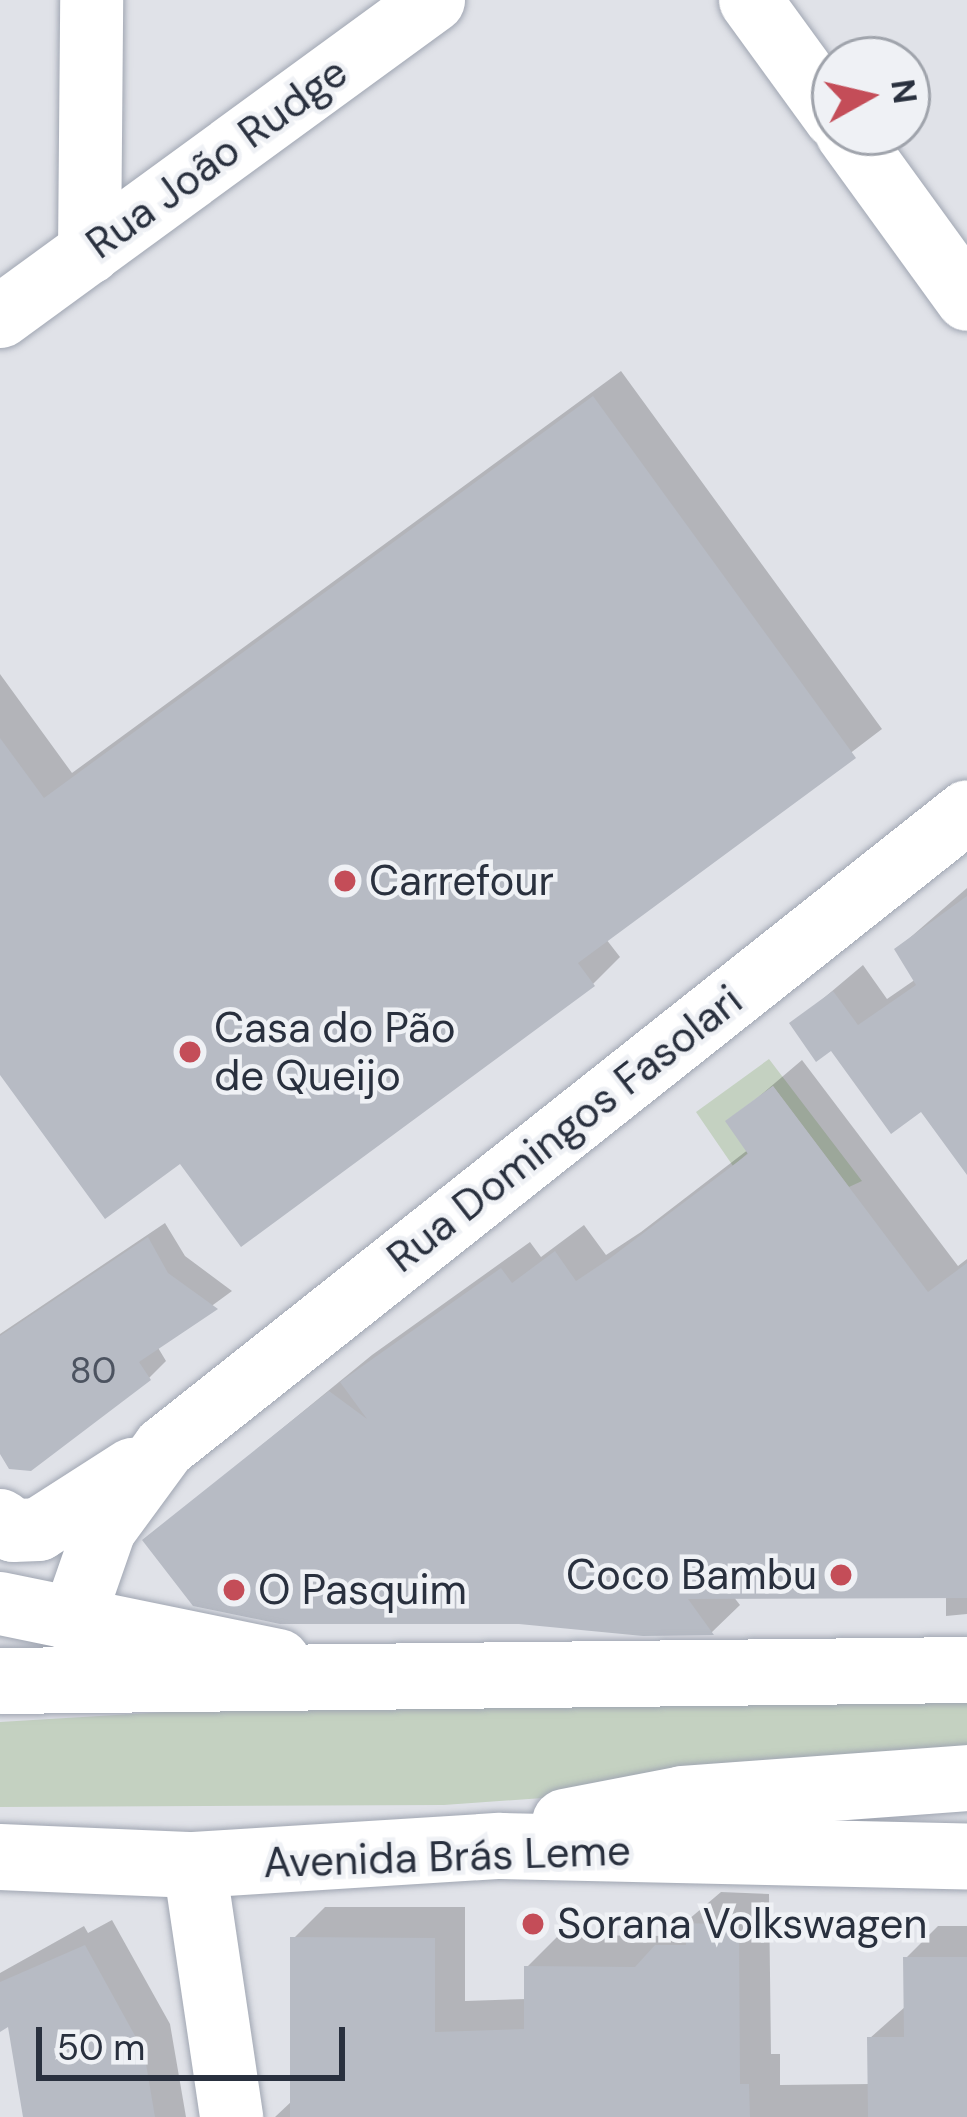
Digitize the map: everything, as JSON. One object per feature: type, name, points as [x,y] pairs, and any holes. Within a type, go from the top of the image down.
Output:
[{"type":"main road","points":[[0,1681],[351,1672],[967,1670]]},
{"type":"main road","points":[[500,1846],[621,1808],[967,1778]]},
{"type":"main road","name":"Avenida Brás Leme","points":[[29,1858],[194,1865],[500,1846],[967,1857]]},
{"type":"main road","points":[[0,1892],[29,1858]]},
{"type":"street","points":[[89,252],[91,0]]},
{"type":"street","name":"Rua João Rudge","points":[[0,316],[433,0]]},
{"type":"street","points":[[750,0],[811,84]]},
{"type":"street","points":[[863,156],[967,298]]},
{"type":"street","name":"Rua Domingos Fasolari","points":[[0,1520],[26,1532],[50,1525],[164,1447],[967,811]]},
{"type":"street","name":"Rua Domingos Fasolari","points":[[72,1621],[104,1529],[164,1447]]},
{"type":"street","points":[[0,1603],[72,1621],[351,1672]]},
{"type":"street","points":[[194,1865],[231,2117]]},
{"type":"green space","points":[[769,1059],[862,1181],[849,1187],[773,1086],[726,1121],[748,1153],[733,1166],[696,1112]]},
{"type":"green space","points":[[967,1700],[967,1768],[444,1805],[0,1807],[0,1722],[330,1702]]},
{"type":"building","name":"Carrefour","points":[[593,396],[856,758],[578,963],[595,986],[241,1247],[180,1164],[105,1219],[0,1075],[0,738],[44,798]]},
{"type":"building","points":[[967,896],[967,1175],[921,1112],[891,1134],[831,1051],[816,1062],[789,1023],[833,991],[858,1025],[916,985],[894,949]]},
{"type":"building","points":[[773,1086],[928,1292],[967,1263],[967,1598],[688,1599],[714,1635],[643,1636],[519,1624],[280,1624],[193,1606],[142,1540],[329,1391],[367,1419],[340,1382],[501,1268],[512,1283],[555,1251],[576,1281],[609,1259],[748,1154],[725,1121]]},
{"type":"building","points":[[148,1237],[168,1273],[218,1309],[139,1362],[151,1380],[31,1471],[9,1469],[0,1454],[0,1336]]},
{"type":"building","points":[[686,1923],[739,1925],[740,2084],[749,2084],[750,2117],[290,2117],[290,1937],[435,1938],[435,2032],[524,2029],[524,1966],[635,1967],[655,1945],[686,1945]]},
{"type":"building","points":[[85,1945],[144,2052],[155,2117],[23,2117],[8,2027],[0,2032],[0,1982]]},
{"type":"building","points":[[903,1957],[967,1957],[967,2117],[868,2117],[867,2037],[904,2037]]},
{"type":"place","name":"Carrefour","points":[[345,881]]},
{"type":"place","name":"Casa do Pão de Queijo","points":[[190,1052]]},
{"type":"place","name":"Coco Bambu","points":[[841,1575]]},
{"type":"place","name":"O Pasquim","points":[[234,1590]]},
{"type":"place","name":"Sorana Volkswagen","points":[[533,1924]]}]
